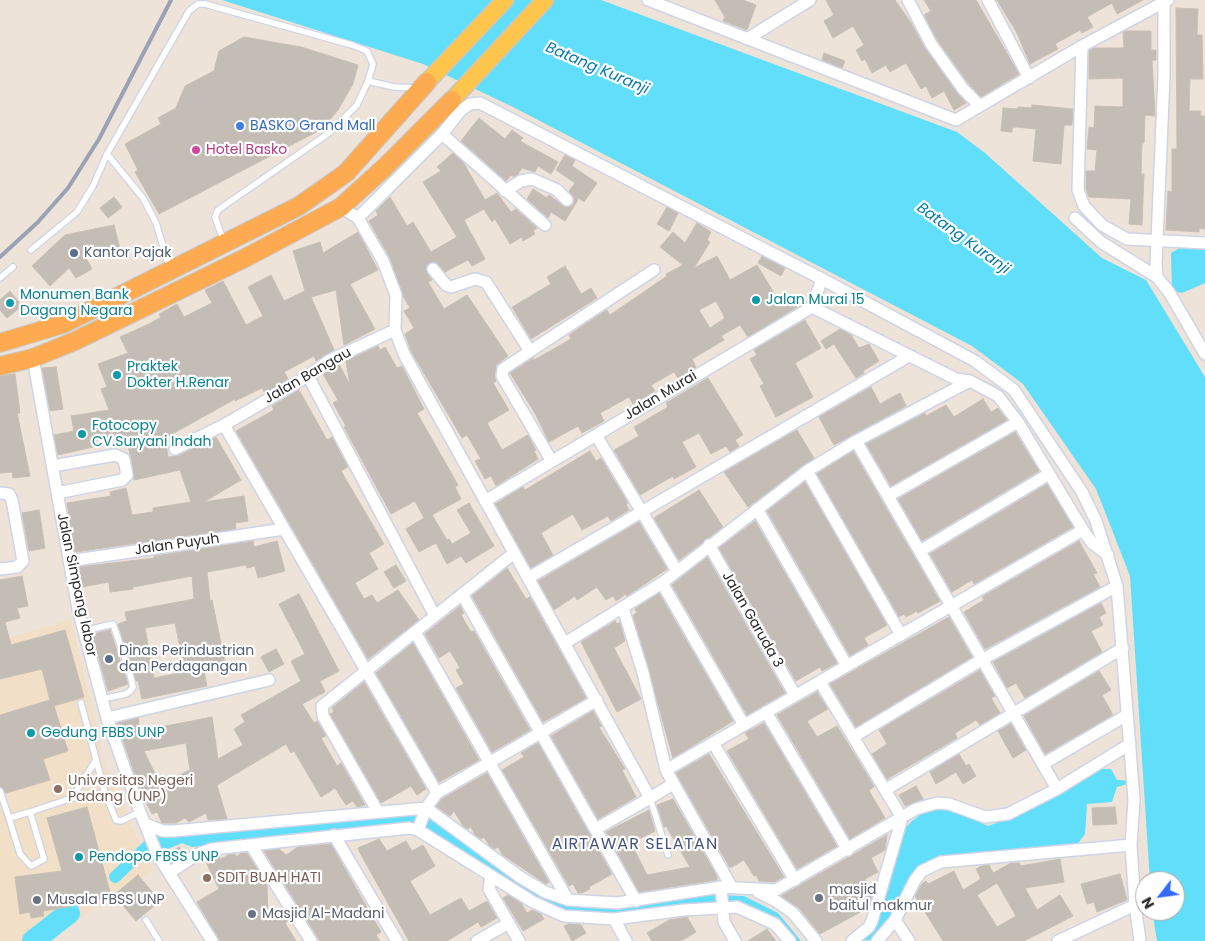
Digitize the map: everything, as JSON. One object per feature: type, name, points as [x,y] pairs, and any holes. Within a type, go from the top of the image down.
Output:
[{"type":"highway","points":[[0,343],[62,324],[299,206],[346,173],[424,85]]},
{"type":"highway","points":[[0,366],[33,358],[75,340],[247,258],[341,206],[452,100]]},
{"type":"main road","points":[[424,85],[505,0]]},
{"type":"main road","points":[[452,100],[545,0]]},
{"type":"street","points":[[648,0],[956,120],[1082,46],[1166,1]]},
{"type":"street","points":[[747,39],[810,0]]},
{"type":"street","points":[[908,0],[931,44],[963,89],[979,105]]},
{"type":"street","points":[[988,0],[1029,78]]},
{"type":"street","points":[[1157,277],[1166,1]]},
{"type":"street","points":[[1082,46],[1079,196],[1089,213],[1114,233],[1127,239],[1205,243]]},
{"type":"street","points":[[358,218],[442,134],[461,110],[470,104],[480,102],[822,279],[975,361],[1014,390],[1082,492],[1096,521],[1117,586],[1123,648],[1133,790],[1131,845],[1135,905],[1058,941]]},
{"type":"street","points":[[442,134],[545,225]]},
{"type":"street","points":[[505,191],[520,181],[532,179],[557,190],[567,200]]},
{"type":"street","points":[[341,206],[358,218],[391,278],[396,295],[395,330],[404,354],[650,798]]},
{"type":"street","points":[[1075,218],[1102,242],[1157,277],[1169,292],[1204,349]]},
{"type":"street","points":[[433,269],[446,285],[451,288],[479,279],[486,282],[530,351]]},
{"type":"street","points":[[551,460],[502,373],[506,366],[654,270]]},
{"type":"street","points":[[822,279],[812,306],[956,379],[970,381],[998,396],[1018,422],[1083,530],[1092,543],[1108,555]]},
{"type":"street","name":"Jalan Murai","points":[[486,501],[551,460],[812,306]]},
{"type":"street","name":"Jalan Bangau","points":[[175,449],[224,425],[308,376],[330,360],[395,330]]},
{"type":"street","points":[[528,578],[909,356]]},
{"type":"street","name":"Jalan Simpang labor","points":[[33,358],[83,630],[107,718],[157,854],[212,941]]},
{"type":"street","points":[[308,376],[435,616]]},
{"type":"street","points":[[565,643],[662,583],[807,471],[856,441],[970,381]]},
{"type":"street","points":[[888,496],[1018,422]]},
{"type":"street","points":[[224,425],[437,793]]},
{"type":"street","points":[[596,435],[640,513],[676,571]]},
{"type":"street","points":[[856,441],[1057,788]]},
{"type":"street","points":[[53,466],[115,455],[124,459],[127,475],[122,480],[57,493]]},
{"type":"street","points":[[807,471],[901,634]]},
{"type":"street","points":[[920,551],[1048,474]]},
{"type":"street","points":[[0,493],[9,494],[12,500],[23,561],[17,567],[0,569]]},
{"type":"street","points":[[757,509],[846,666]]},
{"type":"street","name":"Jalan Puyuh","points":[[69,561],[284,529]]},
{"type":"street","points":[[666,770],[1083,530]]},
{"type":"street","name":"Jalan Garuda 3","points":[[709,546],[795,695]]},
{"type":"street","points":[[378,812],[322,711],[326,702],[514,553]]},
{"type":"street","points":[[662,583],[744,725]]},
{"type":"street","points":[[853,737],[983,659],[1117,586]]},
{"type":"street","points":[[462,594],[636,901]]},
{"type":"street","points":[[624,608],[643,672],[666,770],[725,889],[722,906],[724,922],[735,941]]},
{"type":"street","points":[[415,632],[568,900]]},
{"type":"street","points":[[885,790],[1123,648]]},
{"type":"street","points":[[107,718],[269,680]]},
{"type":"street","points":[[820,682],[902,818],[872,921],[866,931],[852,941]]},
{"type":"street","points":[[418,829],[425,811],[437,793],[491,764],[597,700]]},
{"type":"street","points":[[766,712],[848,850]]},
{"type":"street","points":[[1043,764],[1127,715]]},
{"type":"street","points":[[713,743],[795,880]]},
{"type":"street","points":[[147,829],[174,831],[378,812],[425,811],[520,877],[546,892],[568,900],[603,904],[725,889],[776,890],[916,809],[937,803],[949,804],[985,817],[997,816],[1020,809],[1130,744]]},
{"type":"street","points":[[596,829],[673,784]]},
{"type":"street","points":[[169,873],[205,850],[409,828],[418,829],[533,902],[564,916],[614,919],[722,906],[737,907],[775,924],[790,941]]},
{"type":"street","points":[[334,835],[397,941]]},
{"type":"street","points":[[251,845],[311,941]]},
{"type":"street","points":[[877,941],[896,920],[915,880],[922,871],[941,862],[1131,845]]},
{"type":"street","points":[[491,876],[489,889],[519,941]]},
{"type":"street","points":[[749,890],[776,901],[793,913],[816,941]]},
{"type":"street","points":[[614,919],[626,941]]},
{"type":"street","points":[[896,920],[909,941]]},
{"type":"street","points":[[1137,921],[1140,941]]},
{"type":"street","points":[[477,941],[509,923]]},
{"type":"lane","points":[[31,250],[77,212],[93,186],[106,154],[189,11],[198,4],[205,4],[352,45],[367,51],[373,64],[368,81],[357,105],[329,133],[218,210],[215,217],[225,243]]},
{"type":"lane","points":[[368,81],[394,87],[424,85]]},
{"type":"lane","points":[[106,154],[143,198],[156,223],[170,269]]},
{"type":"lane","points":[[0,278],[13,267]]},
{"type":"lane","points":[[83,630],[113,624],[129,670],[133,687],[126,694],[102,699]]},
{"type":"lane","points":[[81,703],[105,793],[116,820],[121,821],[140,812]]},
{"type":"lane","points":[[72,798],[96,760]]},
{"type":"lane","points":[[0,790],[22,858],[29,866],[44,859],[30,812]]},
{"type":"lane","points":[[9,818],[72,798],[105,793]]},
{"type":"lane","points":[[650,798],[668,855]]},
{"type":"lane","points":[[146,920],[159,941]]},
{"type":"shaded area","name":"Universitas Negeri Padang (UNP)","points":[[71,620],[104,760],[132,827],[154,869],[47,941],[0,941],[0,640]]},
{"type":"water","name":"Batang Kuranji","points":[[222,0],[601,0],[957,132],[985,153],[1102,258],[1146,280],[1205,377],[1205,941],[1157,941],[1154,921],[1185,921],[1185,871],[1149,871],[1130,576],[1096,489],[1023,384],[972,346],[515,108],[423,64]]},
{"type":"water","points":[[1185,245],[1205,248],[1205,283],[1182,293],[1172,291],[1171,253]]},
{"type":"water","points":[[1096,769],[1111,769],[1117,780],[1138,781],[1117,787],[1112,802],[1087,804],[1085,834],[1076,846],[934,862],[877,939],[860,941],[867,936],[881,904],[904,830],[924,812],[940,808],[950,809],[988,826],[1013,817]]},
{"type":"water","points":[[422,812],[541,892],[638,905],[710,895],[744,896],[778,913],[801,941],[793,941],[730,903],[608,917],[552,909],[417,825],[192,847],[182,843],[168,849],[151,843],[149,839],[369,815]]},
{"type":"building","points":[[715,0],[743,0],[756,5],[747,30],[723,21],[725,17]]},
{"type":"building","points":[[826,0],[895,0],[925,48],[966,103],[954,110],[944,91],[932,98],[926,86],[921,89],[906,63],[890,72],[886,65],[872,73],[865,59],[862,61],[856,50],[864,45],[853,26],[833,38],[824,21],[834,15]]},
{"type":"building","points":[[924,0],[976,0],[1019,74],[981,97],[969,84],[937,40],[924,15],[931,11]]},
{"type":"building","points":[[997,0],[1143,0],[1117,14],[1112,3],[1087,17],[1093,27],[1082,33],[1080,30],[1055,44],[1058,49],[1030,64],[1017,33]]},
{"type":"building","points":[[1176,8],[1198,9],[1197,35],[1202,35],[1203,79],[1190,79],[1189,111],[1201,111],[1200,116],[1205,116],[1205,229],[1199,228],[1199,232],[1166,230],[1168,191],[1172,192],[1172,149],[1177,149]]},
{"type":"building","points":[[1151,31],[1151,50],[1156,50],[1156,60],[1152,60],[1155,116],[1145,115],[1144,143],[1142,143],[1141,174],[1144,174],[1142,225],[1129,224],[1131,199],[1089,197],[1086,189],[1086,171],[1095,171],[1097,150],[1087,149],[1089,127],[1094,128],[1095,106],[1123,107],[1123,78],[1089,79],[1089,51],[1094,48],[1124,48],[1123,32]]},
{"type":"building","name":"BASKO Grand Mall","points":[[244,37],[301,47],[358,65],[353,84],[338,110],[322,129],[159,214],[135,172],[138,170],[125,144],[161,124],[158,118],[176,108],[185,86],[214,71],[219,51]]},
{"type":"building","points":[[824,53],[845,61],[842,68],[822,60]]},
{"type":"building","points":[[1032,105],[1073,109],[1072,125],[1064,125],[1061,164],[1033,161],[1036,129],[1016,127],[1012,128],[1012,132],[1001,131],[1003,108],[1032,108]]},
{"type":"building","points":[[479,118],[505,139],[512,130],[523,138],[520,141],[558,162],[551,174],[538,166],[535,172],[522,168],[518,174],[514,177],[511,175],[506,181],[461,141]]},
{"type":"building","points":[[453,153],[463,162],[485,200],[497,193],[511,212],[516,209],[537,228],[533,231],[535,234],[523,241],[522,237],[510,244],[495,219],[492,222],[484,209],[464,220],[485,259],[472,266],[468,260],[445,272],[435,262],[429,263],[426,267],[427,273],[432,280],[428,282],[444,309],[467,295],[508,356],[496,365],[496,381],[493,383],[509,410],[487,423],[502,450],[528,435],[536,450],[534,451],[538,459],[496,486],[491,476],[485,479],[475,461],[481,459],[467,435],[462,438],[411,351],[405,334],[414,328],[404,311],[410,308],[403,296],[390,258],[369,221],[378,215],[376,211],[390,197],[407,226],[413,222],[431,252],[457,237],[423,182],[441,171],[437,167]]},
{"type":"building","points":[[565,155],[575,160],[572,166],[597,183],[584,202],[579,198],[565,221],[551,212],[548,218],[527,199],[533,189],[547,198],[549,195],[565,207],[573,205],[574,199],[569,191],[575,183],[556,170]]},
{"type":"building","points":[[114,197],[122,207],[108,218],[100,208]]},
{"type":"building","points":[[667,207],[678,213],[669,231],[657,224]]},
{"type":"building","points":[[697,223],[711,232],[707,240],[710,242],[694,268],[717,256],[730,280],[757,265],[780,303],[790,297],[797,307],[748,337],[740,325],[721,336],[724,340],[692,359],[696,367],[678,378],[674,372],[651,385],[655,391],[633,404],[629,397],[600,413],[604,421],[582,433],[578,426],[549,442],[536,415],[510,373],[533,358],[534,360],[571,339],[569,335],[605,311],[607,310],[610,315],[667,276],[666,274],[683,265],[660,247],[673,232],[685,243]],"holes":[[[716,301],[725,318],[710,328],[699,310]]]},
{"type":"building","name":"Kantor Pajak","points":[[114,225],[120,249],[85,256],[92,269],[76,278],[69,268],[50,286],[32,266],[65,235]]},
{"type":"building","points":[[358,232],[378,270],[350,284],[375,329],[344,345],[336,290],[311,297],[334,350],[316,361],[314,356],[284,372],[288,379],[265,393],[262,388],[235,401],[235,399],[165,438],[168,457],[178,456],[216,437],[241,480],[204,502],[244,496],[248,521],[235,523],[236,529],[75,552],[67,503],[111,496],[110,492],[126,488],[132,515],[153,512],[153,508],[191,502],[180,470],[134,480],[125,435],[91,441],[93,447],[58,455],[54,435],[74,431],[71,416],[109,410],[101,389],[107,387],[98,364],[128,353],[120,337],[149,324],[161,317],[159,314],[177,304],[184,317],[212,303],[205,290],[223,281],[246,325],[263,316],[248,287],[271,275],[284,301],[305,291],[293,251],[320,242],[323,253]]},
{"type":"building","points":[[762,256],[785,268],[781,276],[758,263]]},
{"type":"building","points":[[565,266],[581,294],[591,288],[597,298],[531,339],[512,307],[551,284],[547,277]]},
{"type":"building","name":"Monumen Bank Dagang Negara","points":[[10,291],[22,306],[7,318],[0,310],[0,300]]},
{"type":"building","points":[[805,320],[821,348],[795,363],[813,397],[776,417],[760,386],[764,384],[750,359],[757,355],[754,350]]},
{"type":"building","points":[[840,329],[851,335],[859,348],[869,344],[879,361],[856,378],[834,344],[826,349],[821,341]]},
{"type":"building","points":[[378,346],[380,350],[385,347],[397,368],[402,366],[424,409],[417,413],[458,485],[455,487],[461,499],[432,515],[447,540],[449,539],[452,544],[471,533],[457,510],[469,503],[494,546],[466,563],[461,556],[447,564],[436,543],[419,552],[406,529],[424,518],[415,501],[391,514],[333,403],[338,400],[323,374],[339,364],[350,385],[346,361]]},
{"type":"building","points":[[56,367],[63,409],[50,411],[42,368]]},
{"type":"building","points":[[15,374],[20,413],[17,413],[30,476],[13,478],[12,472],[0,473],[0,376]]},
{"type":"building","points":[[708,378],[743,435],[735,440],[739,446],[730,452],[726,446],[711,454],[699,433],[682,442],[696,467],[674,479],[673,476],[640,495],[614,450],[639,436],[634,427],[668,407],[666,403]]},
{"type":"building","points":[[871,387],[880,404],[900,393],[906,406],[834,445],[819,417]]},
{"type":"building","points":[[299,390],[327,440],[332,437],[348,467],[341,471],[384,544],[369,553],[378,569],[355,583],[364,599],[372,595],[377,603],[398,590],[419,620],[368,659],[236,431],[274,410],[272,406]]},
{"type":"building","points":[[983,399],[991,412],[998,408],[1007,420],[891,486],[866,444],[925,413],[926,416],[946,405],[954,417]]},
{"type":"building","points":[[797,430],[814,458],[748,507],[724,472]]},
{"type":"building","points":[[1015,432],[1039,471],[922,541],[898,499]]},
{"type":"building","points":[[590,451],[596,461],[601,458],[628,503],[626,504],[629,510],[611,521],[608,516],[582,530],[573,514],[541,533],[553,555],[531,568],[495,504],[523,487],[525,490]]},
{"type":"building","points":[[853,451],[940,601],[918,613],[917,611],[906,617],[904,614],[899,617],[817,474]]},
{"type":"building","points":[[805,482],[887,625],[864,638],[868,645],[850,656],[767,511]]},
{"type":"building","points":[[1047,484],[1073,527],[974,584],[972,580],[952,592],[930,554]]},
{"type":"building","points":[[699,490],[723,527],[679,560],[654,518]]},
{"type":"building","points":[[39,510],[45,548],[29,551],[22,513]]},
{"type":"building","points":[[755,521],[837,663],[822,671],[820,667],[796,681],[719,548]]},
{"type":"building","points":[[639,522],[667,569],[627,596],[626,594],[616,601],[613,596],[606,600],[597,587],[577,600],[575,596],[554,610],[538,581]]},
{"type":"building","points":[[253,541],[254,547],[277,541],[285,571],[258,578],[255,566],[247,568],[246,565],[207,572],[210,601],[212,600],[226,667],[204,671],[207,686],[142,699],[138,681],[136,681],[118,624],[127,621],[125,612],[194,599],[192,576],[110,592],[109,582],[82,587],[78,567],[155,558],[154,556]],"holes":[[[175,623],[185,672],[154,678],[145,628]]]},
{"type":"building","points":[[1079,541],[1097,573],[1093,574],[1100,587],[985,649],[964,612],[984,600],[982,597]]},
{"type":"building","points":[[707,557],[785,693],[747,715],[672,585]]},
{"type":"building","points":[[396,565],[406,581],[394,588],[384,572]]},
{"type":"building","points":[[507,568],[526,599],[530,597],[586,698],[543,722],[472,596]]},
{"type":"building","points":[[22,576],[28,606],[17,608],[20,618],[5,622],[11,645],[65,630],[84,697],[54,706],[68,751],[43,759],[50,780],[6,793],[0,786],[0,715],[50,700],[42,669],[0,679],[0,580]]},
{"type":"building","points":[[659,593],[733,721],[673,758],[633,615],[637,613],[635,609]]},
{"type":"building","points":[[299,594],[339,671],[320,681],[325,692],[302,704],[314,723],[317,721],[326,736],[321,738],[337,766],[341,763],[365,805],[357,807],[353,801],[346,805],[335,788],[321,797],[294,751],[291,753],[286,744],[217,785],[227,819],[208,820],[206,813],[189,822],[185,818],[176,823],[162,823],[157,812],[152,814],[141,792],[117,723],[138,718],[140,731],[212,717],[218,759],[243,745],[234,729],[245,722],[241,715],[301,681],[291,661],[305,654],[279,604]],"holes":[[[186,743],[190,770],[160,784],[144,751]]]},
{"type":"building","points":[[1101,603],[1106,613],[1099,617],[1103,625],[1091,631],[1102,652],[1025,698],[1016,683],[1007,688],[993,662]]},
{"type":"building","points":[[460,606],[464,613],[461,615],[471,632],[474,631],[530,730],[492,752],[456,688],[464,684],[456,670],[460,668],[450,651],[439,658],[425,634]]},
{"type":"building","points":[[949,617],[972,657],[856,727],[830,684]]},
{"type":"building","points":[[615,621],[617,624],[620,622],[625,641],[614,648],[641,699],[617,712],[581,642]]},
{"type":"building","name":"Dinas Perindustrian dan Perdagangan","points":[[110,630],[128,684],[108,691],[92,634]]},
{"type":"building","points":[[413,643],[479,760],[439,782],[376,673]]},
{"type":"building","points":[[276,649],[284,664],[269,672],[261,657]]},
{"type":"building","points":[[980,670],[995,696],[991,698],[1000,713],[980,725],[976,720],[955,733],[957,738],[887,779],[872,754],[887,744],[879,730]]},
{"type":"building","points":[[1099,671],[1111,690],[1102,695],[1113,715],[1045,754],[1024,716]]},
{"type":"building","points":[[364,682],[426,789],[417,795],[411,786],[381,803],[330,714],[334,712],[332,708]]},
{"type":"building","points":[[817,692],[828,709],[807,721],[817,737],[837,726],[874,786],[869,791],[885,818],[850,839],[777,715]]},
{"type":"building","points":[[593,711],[602,726],[599,727],[625,769],[622,770],[636,797],[598,819],[551,736]]},
{"type":"building","points":[[764,723],[837,846],[797,869],[727,751],[749,739],[745,733]]},
{"type":"building","points":[[1011,724],[1026,750],[1013,758],[998,731]]},
{"type":"building","points":[[538,743],[612,874],[582,893],[578,893],[573,884],[569,886],[502,770],[524,757],[521,753]]},
{"type":"building","points":[[709,754],[784,877],[774,882],[759,881],[744,860],[730,868],[676,773]]},
{"type":"building","points":[[959,754],[966,766],[969,764],[976,776],[963,784],[956,772],[936,784],[930,772]]},
{"type":"building","points":[[487,773],[549,882],[546,884],[503,855],[498,847],[494,849],[484,837],[481,839],[475,835],[471,827],[468,829],[463,826],[454,811],[450,816],[436,806],[442,799]]},
{"type":"building","points":[[916,786],[923,799],[905,806],[899,795]]},
{"type":"building","points":[[673,799],[717,876],[717,880],[639,892],[606,832],[649,810],[655,831],[631,843],[647,875],[690,867],[666,826],[664,827],[657,805]]},
{"type":"building","name":"Pendopo FBSS UNP","points":[[87,807],[111,896],[43,911],[44,916],[31,918],[30,912],[20,914],[15,877],[62,871],[47,818]]},
{"type":"building","points":[[1115,807],[1117,824],[1093,825],[1092,808]]},
{"type":"building","name":"masjid baitul makmur","points":[[887,835],[885,850],[871,858],[878,872],[865,879],[873,892],[869,904],[864,906],[866,909],[820,934],[799,908],[781,896]]},
{"type":"building","points":[[379,839],[387,851],[406,841],[412,851],[423,845],[435,866],[410,881],[430,915],[461,898],[469,911],[487,901],[497,918],[481,927],[478,922],[447,941],[409,941],[358,848]]},
{"type":"building","points":[[331,844],[381,932],[376,935],[380,941],[320,941],[264,851],[279,849],[286,855],[298,847]]},
{"type":"building","points":[[179,847],[184,854],[171,863],[166,855]]},
{"type":"building","points":[[241,853],[247,853],[267,885],[268,916],[281,908],[289,920],[285,923],[296,941],[220,941],[197,902],[219,889],[205,860],[219,856],[221,859],[235,854],[236,857]]},
{"type":"building","points":[[1060,859],[1064,882],[1025,888],[1037,910],[1060,895],[1073,916],[1024,941],[943,941],[915,896],[926,881],[928,884],[954,871],[963,890],[981,879],[976,869],[981,866],[989,865],[993,873],[1011,863],[1019,863],[1021,866]],"holes":[[[997,883],[1016,916],[997,927],[977,895]]]},
{"type":"building","points":[[1120,874],[1127,900],[1097,912],[1094,902],[1087,904],[1081,884]]},
{"type":"building","points":[[138,875],[160,901],[136,921],[114,895]]},
{"type":"building","points":[[508,895],[521,903],[527,913],[532,910],[541,914],[544,919],[523,931],[503,898]]},
{"type":"building","points":[[687,917],[696,932],[681,941],[652,941],[647,933],[669,920]]},
{"type":"building","points":[[569,924],[581,925],[586,933],[572,941],[564,926]]},
{"type":"building","points":[[767,929],[776,941],[748,941]]},
{"type":"waterway","points":[[115,877],[151,843],[162,842]]},
{"type":"waterway","points":[[33,941],[69,913]]},
{"type":"railway","points":[[0,257],[38,222],[68,188],[99,139],[171,0]]},
{"type":"place","name":"BASKO Grand Mall","points":[[240,126]]},
{"type":"place","name":"Hotel Basko","points":[[196,150]]},
{"type":"place","name":"Kantor Pajak","points":[[74,253]]},
{"type":"place","name":"Jalan Murai 15","points":[[756,300]]},
{"type":"place","name":"Monumen Bank Dagang Negara","points":[[10,303]]},
{"type":"place","name":"Praktek Dokter H.Renar","points":[[117,375]]},
{"type":"place","name":"Fotocopy CV.Suryani Indah","points":[[82,434]]},
{"type":"place","name":"Dinas Perindustrian dan Perdagangan","points":[[109,659]]},
{"type":"place","name":"Gedung FBBS UNP","points":[[31,733]]},
{"type":"place","name":"Universitas Negeri Padang (UNP)","points":[[58,789]]},
{"type":"place","name":"Pendopo FBSS UNP","points":[[79,857]]},
{"type":"place","name":"SDIT BUAH HATI","points":[[207,878]]},
{"type":"place","name":"masjid baitul makmur","points":[[819,898]]},
{"type":"place","name":"Musala FBSS UNP","points":[[37,900]]},
{"type":"place","name":"Masjid Al-Madani","points":[[252,914]]},
{"type":"district","name":"AIRTAWAR SELATAN","points":[[635,845]]}]
